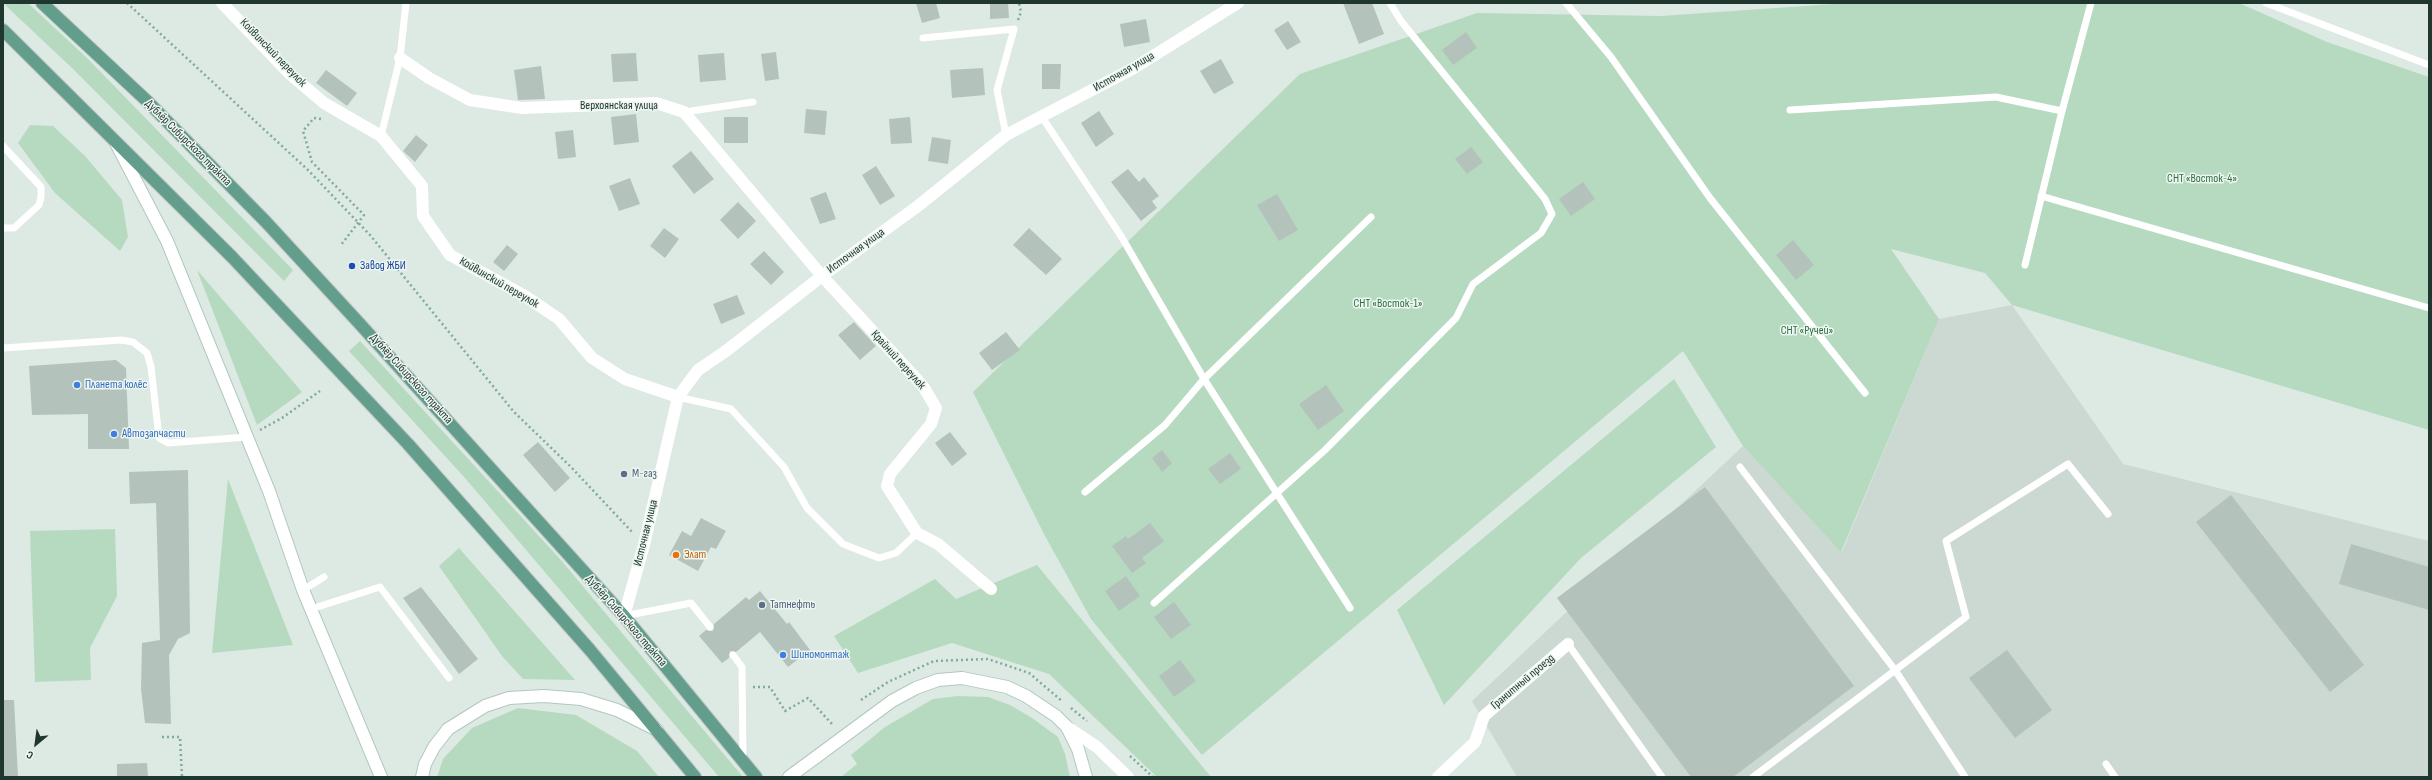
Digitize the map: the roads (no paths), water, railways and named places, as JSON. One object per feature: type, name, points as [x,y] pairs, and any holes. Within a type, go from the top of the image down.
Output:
[{"type":"main road","name":"Дублёр Сибирского тракта","points":[[42,3],[147,101],[266,222],[624,616],[756,777]]},
{"type":"main road","points":[[3,30],[232,257],[408,444],[590,650],[695,777]]},
{"type":"street","name":"Койвинский переулок","points":[[222,3],[290,74],[333,108],[381,136],[422,186],[423,216],[450,256],[525,296],[559,319],[592,358],[625,379],[678,397]]},
{"type":"street","name":"Источная улица","points":[[624,616],[644,545],[668,443],[673,413],[678,397],[698,370],[726,352],[822,276],[918,206],[1006,134],[1042,117],[1134,68],[1238,3]]},
{"type":"street","name":"Верхоянская улица","points":[[400,58],[429,78],[470,100],[522,108],[656,103],[684,112]]},
{"type":"street","points":[[684,112],[822,276]]},
{"type":"street","points":[[114,139],[167,241],[269,491],[303,590],[381,777]]},
{"type":"street","name":"Крайний переулок","points":[[822,276],[923,386],[936,408],[931,424],[890,474],[887,486],[917,533],[938,544],[991,589]]},
{"type":"street","name":"Гранитный проезд","points":[[1438,777],[1475,742],[1484,716],[1568,644]]},
{"type":"street","points":[[789,777],[892,701],[916,688],[938,680],[962,678],[987,681],[1026,696],[1056,716],[1067,728],[1078,749],[1086,777]]},
{"type":"street","points":[[422,777],[425,764],[434,747],[448,729],[485,706],[509,698],[544,696],[581,699],[617,710],[658,731]]},
{"type":"street","points":[[1067,728],[1097,747],[1128,777]]},
{"type":"lane","points":[[381,136],[400,58],[406,3]]},
{"type":"lane","points":[[1154,604],[1277,491],[1325,450],[1456,318],[1473,284],[1541,233],[1552,214],[1545,199],[1400,21],[1390,3]]},
{"type":"lane","points":[[1566,3],[1611,57],[1710,198],[1865,392]]},
{"type":"lane","points":[[2024,265],[2062,111],[2091,3]]},
{"type":"lane","points":[[2266,3],[2429,65]]},
{"type":"lane","points":[[923,38],[1014,30],[997,90],[1006,134]]},
{"type":"lane","points":[[1790,110],[1996,97],[2062,111]]},
{"type":"lane","points":[[684,112],[753,102]]},
{"type":"lane","points":[[1042,117],[1121,236],[1204,379],[1277,491],[1350,608]]},
{"type":"lane","points":[[3,146],[41,187],[41,197],[39,205],[14,228],[3,228]]},
{"type":"lane","points":[[2041,196],[2429,308]]},
{"type":"lane","points":[[1085,492],[1165,425],[1204,379],[1372,217]]},
{"type":"lane","points":[[3,348],[121,340],[132,342],[147,353],[151,367],[159,438],[168,443],[247,437]]},
{"type":"lane","points":[[678,397],[731,408],[784,467],[807,508],[843,544],[879,558],[896,553],[917,533]]},
{"type":"lane","points":[[1753,777],[1966,617],[1946,541],[2068,464],[2108,514]]},
{"type":"lane","points":[[1740,467],[1895,670],[1965,777]]},
{"type":"lane","points":[[303,590],[324,577]]},
{"type":"lane","points":[[311,609],[380,587],[449,678]]},
{"type":"lane","points":[[624,616],[691,603],[710,626]]},
{"type":"lane","points":[[1568,644],[1662,777]]},
{"type":"lane","points":[[733,655],[742,667],[743,761]]},
{"type":"lane","points":[[2106,764],[2115,777]]},
{"type":"place","name":"Завод ЖБИ","points":[[352,266]]},
{"type":"place","name":"Планета колёс","points":[[77,385]]},
{"type":"place","name":"Автозапчасти","points":[[114,434]]},
{"type":"place","name":"М-газ","points":[[624,474]]},
{"type":"place","name":"Элат","points":[[676,555]]},
{"type":"place","name":"Татнефть","points":[[762,605]]},
{"type":"place","name":"Шиномонтаж","points":[[783,655]]},
{"type":"park label","name":"СНТ «Восток-4»","points":[[2202,179]]},
{"type":"park label","name":"СНТ «Восток-1»","points":[[1388,304]]},
{"type":"park label","name":"СНТ «Ручей»","points":[[1807,331]]}]
